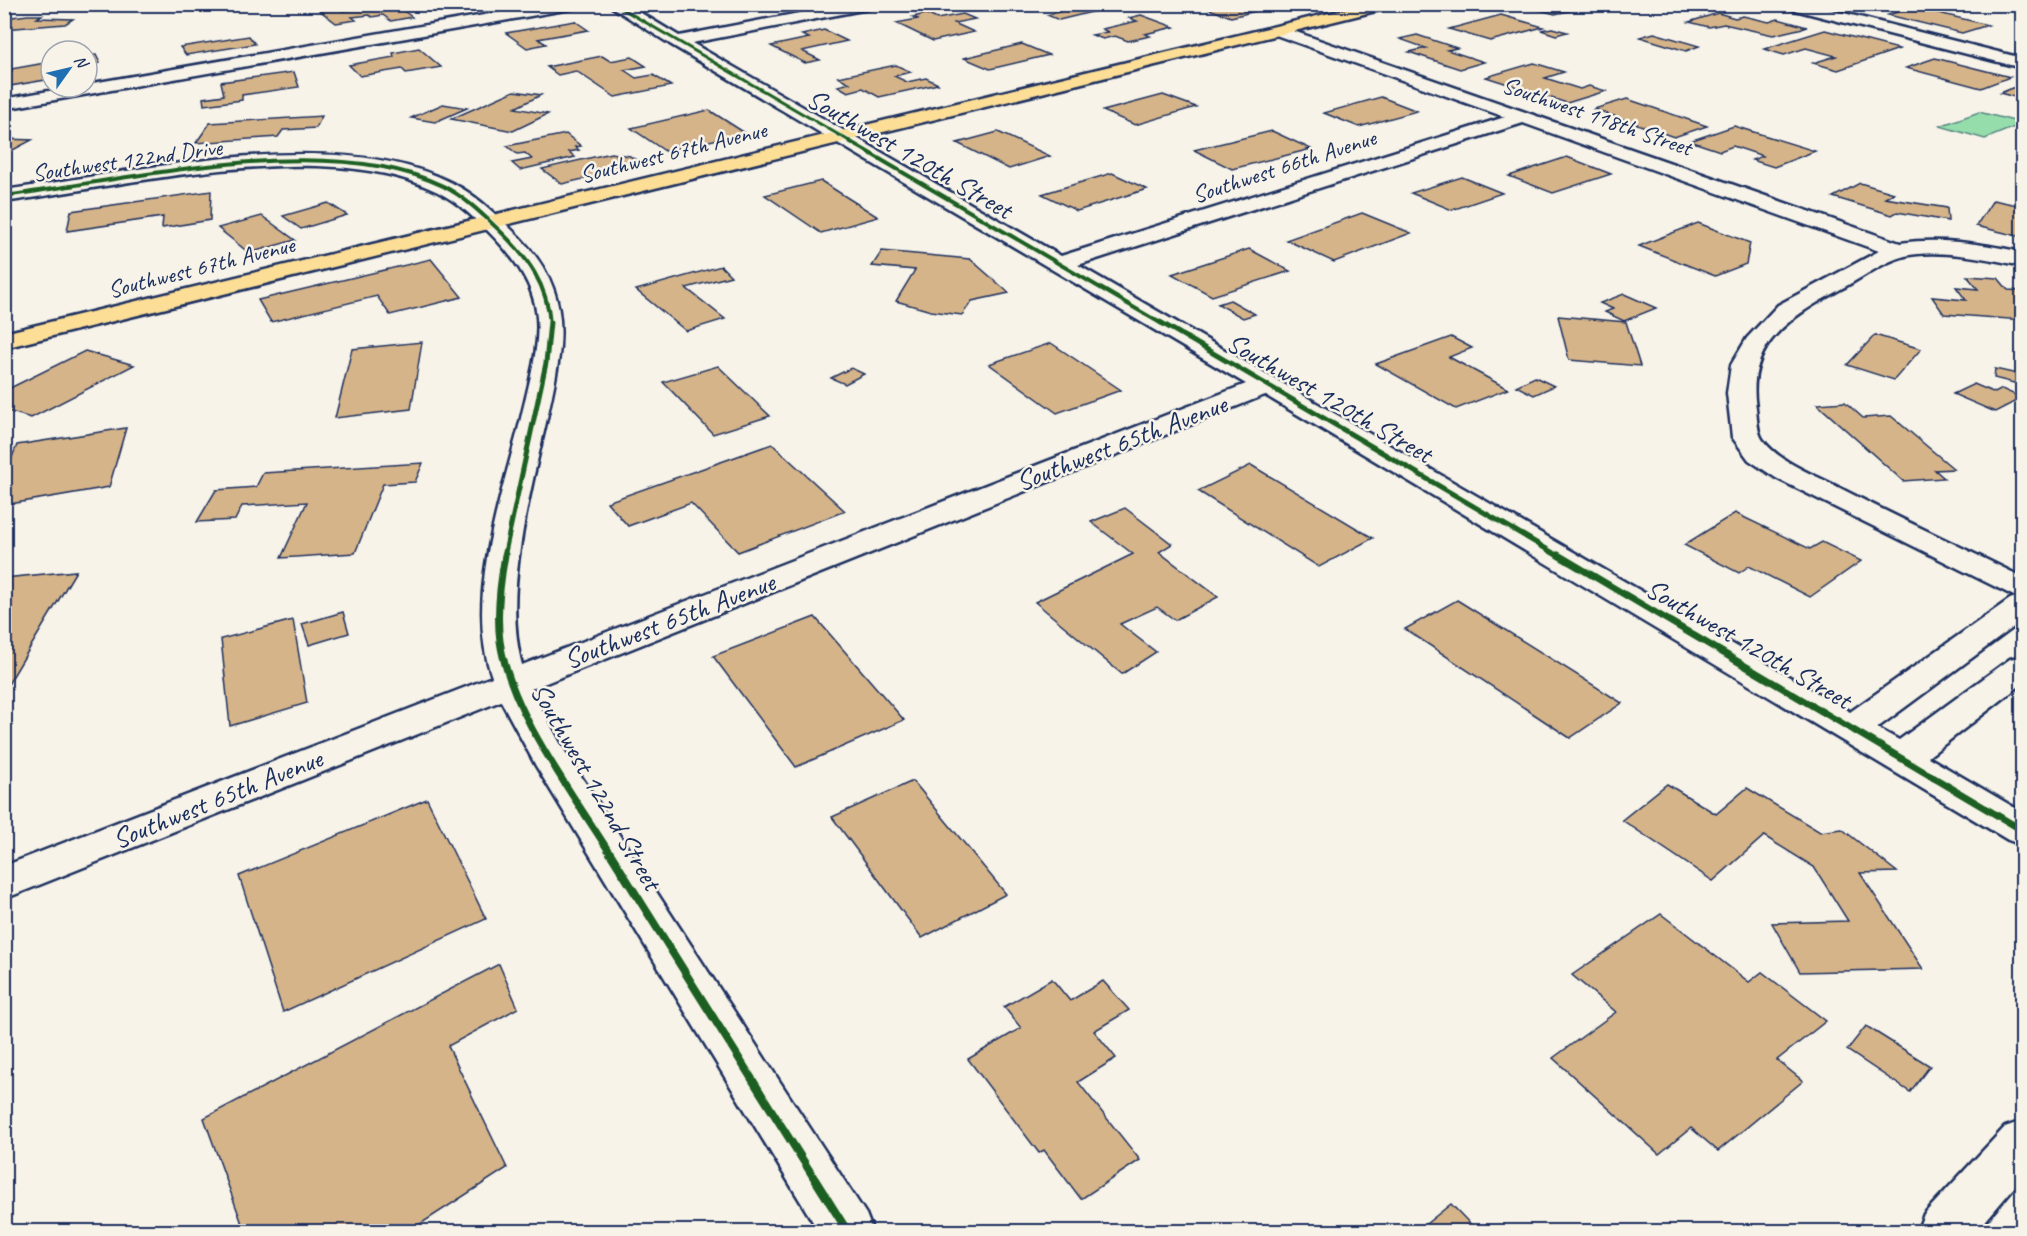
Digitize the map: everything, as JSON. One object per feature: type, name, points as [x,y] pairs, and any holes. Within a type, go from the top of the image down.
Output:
[{"type":"main road","name":"Southwest 67th Avenue","points":[[4,341],[1388,4]]},
{"type":"street","points":[[4,104],[576,4]]},
{"type":"street","name":"Southwest 120th Street","points":[[614,4],[1852,728],[2022,830]]},
{"type":"street","points":[[676,41],[873,4]]},
{"type":"street","points":[[1788,4],[2022,63]]},
{"type":"street","name":"Southwest 118th Street","points":[[1279,31],[1898,250]]},
{"type":"street","name":"Southwest 66th Avenue","points":[[1058,264],[1524,117]]},
{"type":"street","name":"Southwest 122nd Drive","points":[[4,196],[215,164],[316,161],[380,168],[421,178],[450,190],[491,222]]},
{"type":"street","name":"Southwest 122nd Street","points":[[491,222],[518,249],[539,278],[546,291],[551,316],[548,355],[514,508],[500,592],[501,651],[525,715],[848,1232]]},
{"type":"street","points":[[2022,259],[1977,250],[1944,247],[1898,250],[1852,271],[1786,310],[1756,343],[1744,364],[1740,393],[1746,437],[1759,454],[1786,472],[2022,589]]},
{"type":"street","name":"Southwest 65th Avenue","points":[[4,883],[1266,385]]},
{"type":"street","points":[[1852,728],[2022,606]]},
{"type":"street","points":[[1901,758],[2022,666]]},
{"type":"street","points":[[1942,1232],[2022,1143]]},
{"type":"green space","points":[[1979,112],[2022,124],[1985,139],[1940,126]]},
{"type":"building","points":[[335,4],[343,11],[362,8],[357,4],[394,4],[412,17],[391,21],[383,15],[372,17],[369,15],[352,17],[356,20],[336,23],[314,6]]},
{"type":"building","points":[[674,4],[733,4],[687,12]]},
{"type":"building","points":[[1037,4],[1125,4],[1059,20],[1047,15],[1059,12]]},
{"type":"building","points":[[1195,4],[1257,4],[1249,6],[1260,10],[1231,17]]},
{"type":"building","points":[[1549,4],[1591,6],[1555,14],[1532,8]]},
{"type":"building","points":[[1914,7],[1988,25],[1962,33],[1888,15]]},
{"type":"building","points":[[1718,13],[1735,18],[1743,16],[1769,22],[1778,19],[1807,27],[1773,35],[1724,24],[1709,27],[1689,22]]},
{"type":"building","points":[[926,14],[937,19],[963,14],[975,19],[954,23],[974,32],[933,41],[896,23],[918,19],[913,17]]},
{"type":"building","points":[[42,15],[37,18],[73,19],[65,24],[4,29],[4,18]]},
{"type":"building","points":[[1141,15],[1174,27],[1128,41],[1115,36],[1103,39],[1092,35],[1108,32],[1102,29],[1137,21],[1129,18]]},
{"type":"building","points":[[1501,15],[1543,27],[1490,41],[1449,29]]},
{"type":"building","points":[[575,21],[588,30],[538,39],[546,44],[527,48],[506,33]]},
{"type":"building","points":[[1552,28],[1567,32],[1556,35],[1541,30]]},
{"type":"building","points":[[824,30],[847,41],[802,51],[820,60],[805,63],[771,46],[809,38],[802,35]]},
{"type":"building","points":[[1825,30],[1899,49],[1838,70],[1813,63],[1836,56],[1806,48],[1784,55],[1764,49]]},
{"type":"building","points":[[1654,33],[1699,46],[1686,51],[1640,37]]},
{"type":"building","points":[[1417,35],[1457,48],[1447,50],[1484,62],[1460,69],[1409,52],[1426,48],[1400,39]]},
{"type":"building","points":[[249,36],[255,44],[186,55],[180,47]]},
{"type":"building","points":[[1022,44],[1049,55],[990,69],[964,58]]},
{"type":"building","points":[[419,48],[441,67],[406,73],[402,69],[360,76],[349,65],[394,57],[393,53]]},
{"type":"building","points":[[602,56],[610,61],[632,57],[646,66],[624,70],[636,78],[653,75],[671,86],[615,97],[576,71],[558,75],[547,67]]},
{"type":"building","points":[[1935,58],[2010,77],[1981,88],[1906,68]]},
{"type":"building","points":[[1534,63],[1564,72],[1545,78],[1580,89],[1589,86],[1606,91],[1567,103],[1486,77]]},
{"type":"building","points":[[39,64],[39,81],[4,87],[4,73],[12,72],[11,69]]},
{"type":"building","points":[[896,65],[911,72],[894,76],[907,82],[926,78],[938,84],[879,97],[863,88],[848,92],[838,86],[850,83],[838,77]]},
{"type":"building","points":[[294,72],[299,87],[242,95],[242,100],[204,105],[203,98],[224,95],[221,82]]},
{"type":"building","points":[[2022,84],[2022,99],[2000,93]]},
{"type":"building","points":[[514,91],[541,95],[515,108],[548,114],[513,131],[451,119]]},
{"type":"building","points":[[1163,95],[1196,107],[1135,125],[1103,111]]},
{"type":"building","points":[[1381,97],[1417,111],[1359,127],[1324,113]]},
{"type":"building","points":[[1627,99],[1707,126],[1674,137],[1594,109]]},
{"type":"building","points":[[443,104],[467,108],[435,122],[411,118]]},
{"type":"building","points":[[709,110],[745,133],[665,151],[631,128]]},
{"type":"building","points":[[322,116],[316,128],[283,130],[278,137],[196,143],[210,123]]},
{"type":"building","points":[[1734,126],[1815,151],[1774,167],[1752,160],[1763,156],[1733,146],[1720,151],[1690,141]]},
{"type":"building","points":[[1272,131],[1311,149],[1232,169],[1194,150]]},
{"type":"building","points":[[998,132],[1050,156],[1009,169],[957,143]]},
{"type":"building","points":[[566,134],[581,146],[575,147],[579,150],[569,152],[575,157],[520,170],[512,163],[532,159],[525,153],[517,154],[507,146]]},
{"type":"building","points":[[4,139],[32,140],[11,151],[4,151]]},
{"type":"building","points":[[611,153],[630,156],[643,165],[562,184],[542,169]]},
{"type":"building","points":[[1567,157],[1611,174],[1553,193],[1509,176]]},
{"type":"building","points":[[1112,173],[1147,189],[1077,211],[1042,194]]},
{"type":"building","points":[[1462,177],[1502,193],[1452,210],[1411,193]]},
{"type":"building","points":[[821,181],[878,217],[821,233],[765,195]]},
{"type":"building","points":[[1860,183],[1894,193],[1885,198],[1947,208],[1948,221],[1897,212],[1892,215],[1833,197]]},
{"type":"building","points":[[211,191],[210,220],[162,228],[163,217],[67,231],[71,211]]},
{"type":"building","points":[[1993,200],[2022,206],[2022,237],[1976,226]]},
{"type":"building","points":[[328,203],[347,215],[301,229],[283,216]]},
{"type":"building","points":[[1362,213],[1411,233],[1334,262],[1286,240]]},
{"type":"building","points":[[262,216],[295,240],[249,253],[218,228]]},
{"type":"building","points":[[1698,223],[1750,243],[1746,264],[1715,276],[1639,246]]},
{"type":"building","points":[[1249,249],[1290,271],[1212,296],[1172,274]]},
{"type":"building","points":[[882,251],[970,259],[1009,293],[972,301],[962,315],[931,311],[896,301],[915,270],[872,266]]},
{"type":"building","points":[[431,259],[462,297],[390,315],[377,296],[271,322],[258,300]]},
{"type":"building","points":[[721,266],[731,276],[686,288],[725,319],[686,331],[636,290]]},
{"type":"building","points":[[1967,276],[1998,278],[2008,290],[2022,291],[2022,320],[1944,314],[1932,297],[1966,300],[1956,287],[1978,289]]},
{"type":"building","points":[[1624,294],[1656,308],[1624,321],[1605,312],[1613,309],[1600,303]]},
{"type":"building","points":[[1230,300],[1255,314],[1243,318],[1218,304]]},
{"type":"building","points":[[1558,316],[1626,322],[1640,366],[1569,360]]},
{"type":"building","points":[[1875,335],[1921,349],[1894,380],[1847,365]]},
{"type":"building","points":[[1451,337],[1472,348],[1449,357],[1508,389],[1456,409],[1376,364]]},
{"type":"building","points":[[422,342],[411,409],[335,418],[352,349]]},
{"type":"building","points":[[1051,343],[1121,390],[1057,413],[989,364]]},
{"type":"building","points":[[85,351],[134,365],[31,418],[4,410],[4,391]]},
{"type":"building","points":[[718,366],[770,416],[713,434],[663,382]]},
{"type":"building","points":[[851,368],[864,374],[845,384],[831,378]]},
{"type":"building","points":[[1995,369],[2022,375],[2022,385],[1994,378]]},
{"type":"building","points":[[1535,377],[1554,386],[1534,395],[1516,386]]},
{"type":"building","points":[[1974,384],[1995,393],[2002,389],[2022,398],[1995,412],[1953,394]]},
{"type":"building","points":[[1845,402],[1863,418],[1891,416],[1954,469],[1935,470],[1944,478],[1903,481],[1817,404]]},
{"type":"building","points":[[126,428],[109,487],[4,505],[4,477],[17,445]]},
{"type":"building","points":[[772,444],[845,511],[738,552],[691,503],[628,526],[607,502]]},
{"type":"building","points":[[423,463],[415,482],[383,484],[355,553],[281,558],[307,502],[242,506],[235,520],[197,522],[216,490],[256,487],[263,473]]},
{"type":"building","points":[[1251,465],[1373,538],[1319,567],[1198,491]]},
{"type":"building","points":[[1125,508],[1172,544],[1159,552],[1218,597],[1175,620],[1157,607],[1120,624],[1156,652],[1122,674],[1035,602],[1133,554],[1091,522]]},
{"type":"building","points":[[1735,513],[1810,549],[1822,542],[1861,561],[1810,597],[1749,566],[1739,573],[1684,545]]},
{"type":"building","points":[[76,571],[4,691],[4,578]]},
{"type":"building","points":[[1457,600],[1622,703],[1570,738],[1405,629]]},
{"type":"building","points":[[343,612],[349,633],[309,645],[302,624]]},
{"type":"building","points":[[815,617],[904,720],[796,767],[713,656]]},
{"type":"building","points":[[293,620],[307,703],[230,726],[221,639]]},
{"type":"building","points":[[913,781],[1006,894],[922,938],[832,817]]},
{"type":"building","points":[[1667,784],[1716,814],[1747,788],[1820,832],[1842,829],[1897,872],[1860,873],[1923,969],[1800,972],[1772,923],[1848,921],[1814,867],[1764,836],[1713,881],[1622,820]]},
{"type":"building","points":[[427,799],[486,919],[283,1012],[239,876]]},
{"type":"building","points":[[1661,914],[1749,982],[1762,972],[1826,1021],[1777,1060],[1803,1081],[1718,1151],[1691,1128],[1659,1154],[1553,1058],[1616,1012],[1572,975]]},
{"type":"building","points":[[499,964],[518,1008],[448,1046],[507,1168],[408,1232],[245,1232],[204,1118]]},
{"type":"building","points":[[1052,979],[1070,1001],[1103,981],[1129,1010],[1094,1031],[1116,1058],[1078,1082],[1140,1160],[1081,1199],[1044,1150],[1039,1153],[968,1059],[1021,1028],[1004,1007]]},
{"type":"building","points":[[1866,1026],[1930,1066],[1910,1092],[1847,1050]]},
{"type":"building","points":[[1451,1204],[1478,1232],[1416,1232]]},
{"type":"cycle path","points":[[614,4],[1517,531],[2022,830]]},
{"type":"cycle path","points":[[4,196],[218,165],[304,161],[348,163],[404,172],[445,187],[477,209],[521,252],[543,289],[547,303],[550,335],[502,570],[498,627],[506,669],[521,705],[549,757],[848,1232]]}]
